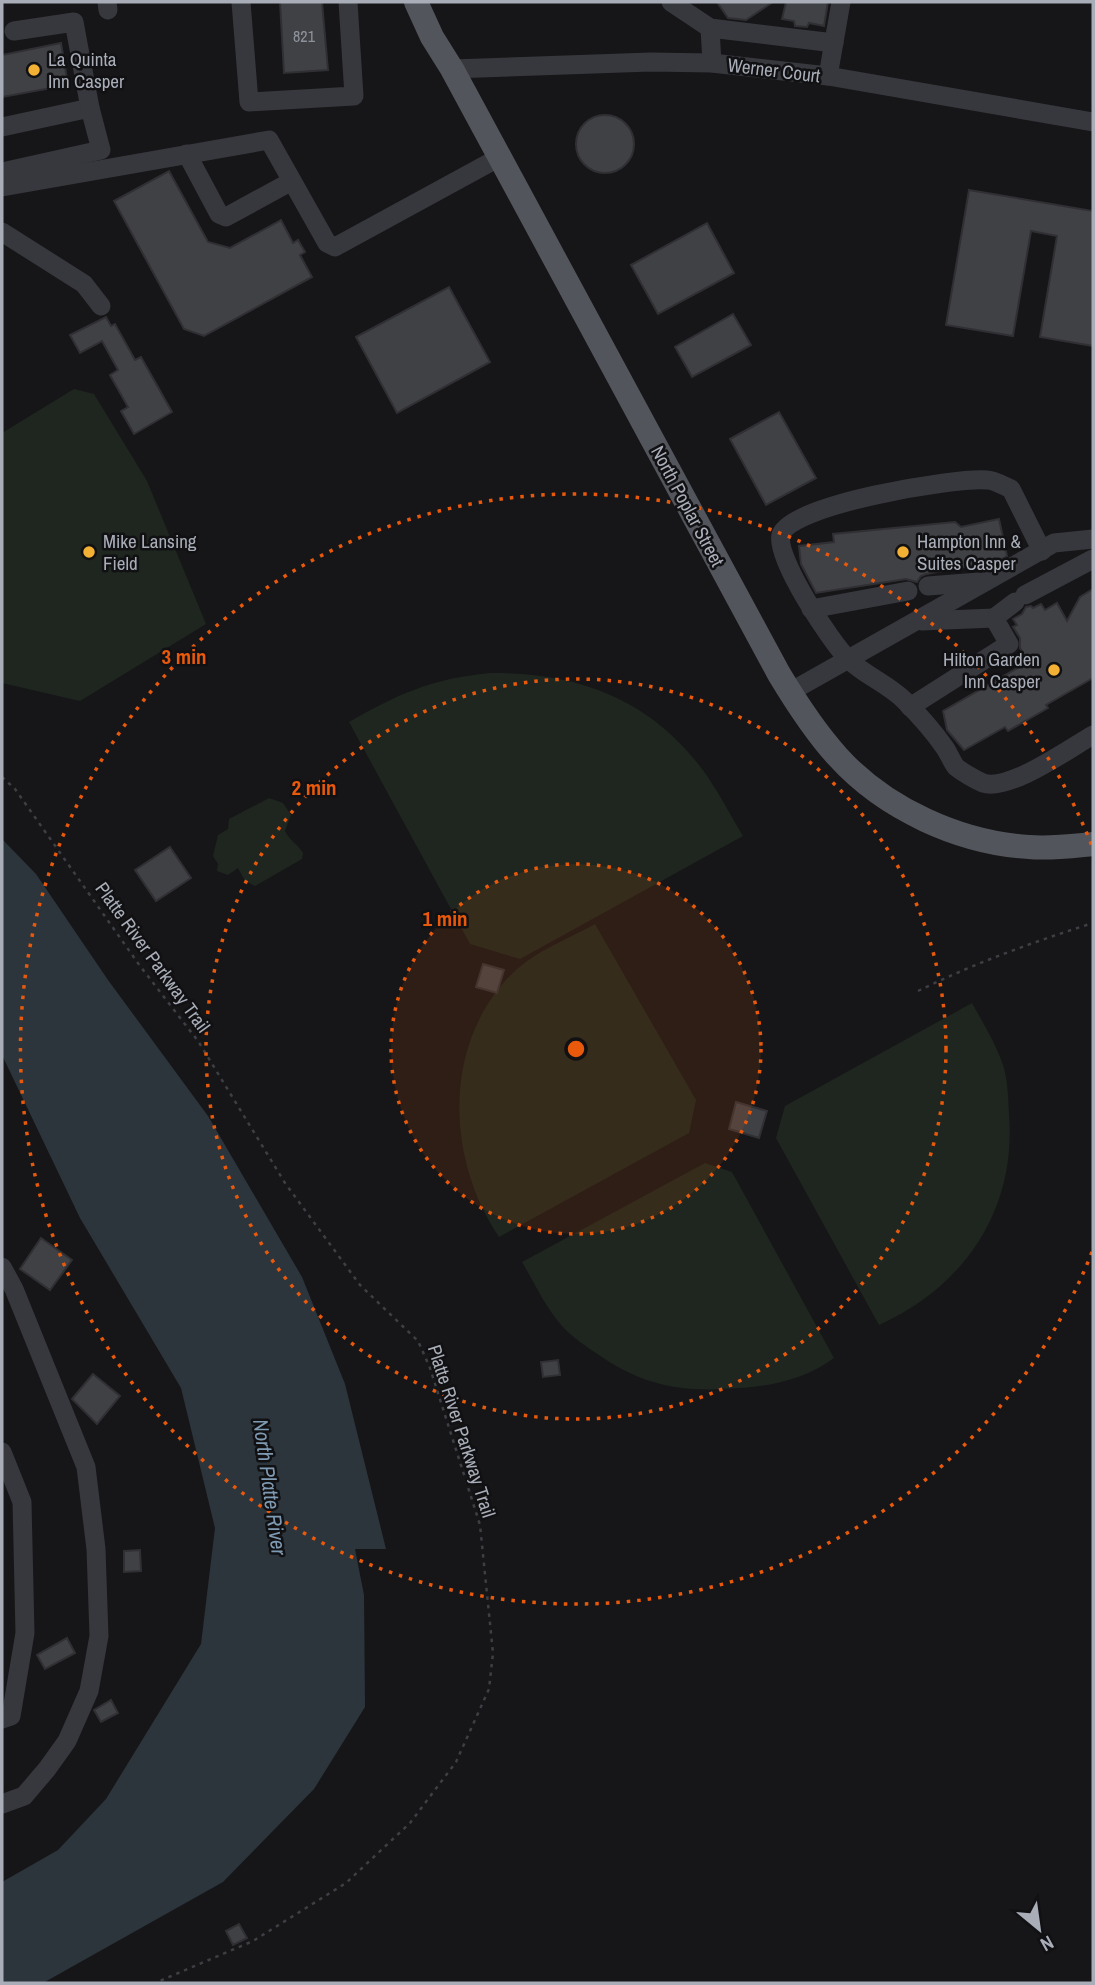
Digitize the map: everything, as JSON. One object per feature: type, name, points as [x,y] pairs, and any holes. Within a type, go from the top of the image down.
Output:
[{"type":"main road","name":"North Poplar Street","points":[[416,2],[432,37],[452,69],[790,692],[840,760],[899,806],[942,827],[993,842],[1029,847],[1093,844]]},
{"type":"street","points":[[241,2],[249,102],[354,96],[348,2]]},
{"type":"street","points":[[671,2],[710,28],[834,43]]},
{"type":"street","points":[[828,76],[841,2]]},
{"type":"street","points":[[2,172],[101,150],[74,22],[15,31]]},
{"type":"street","points":[[710,28],[712,63]]},
{"type":"street","name":"Werner Court","points":[[452,69],[651,62],[712,63],[828,76],[1093,122]]},
{"type":"street","points":[[2,127],[90,108]]},
{"type":"street","points":[[2,187],[269,140],[327,243],[335,247],[500,158]]},
{"type":"street","points":[[187,154],[219,214],[226,217],[292,181]]},
{"type":"street","points":[[2,232],[84,284],[101,306]]},
{"type":"street","points":[[1042,551],[1011,489],[988,480],[901,488],[835,504],[787,525],[781,535],[781,550],[811,609],[848,660],[903,699],[946,748],[957,767],[985,784],[1003,783],[1019,777],[1093,735]]},
{"type":"street","points":[[790,692],[1054,543],[1093,539]]},
{"type":"street","points":[[916,621],[994,618],[1020,598],[1093,559]]},
{"type":"street","points":[[928,586],[988,581]]},
{"type":"street","points":[[811,609],[908,591]]},
{"type":"street","points":[[910,707],[1009,644],[994,618]]},
{"type":"street","points":[[2,1267],[14,1289],[86,1466],[96,1549],[99,1636],[89,1690],[67,1741],[24,1797],[2,1804]]},
{"type":"street","points":[[2,1452],[22,1502],[25,1633],[11,1716],[2,1719]]},
{"type":"path","name":"Platte River Parkway Trail","points":[[2,777],[15,789],[140,966],[198,1041],[292,1193],[360,1285],[418,1341],[430,1368],[480,1525],[493,1653],[489,1689],[456,1762],[410,1823],[346,1883],[253,1941],[155,1983]]},
{"type":"path","points":[[918,991],[1007,951],[1093,923]]},
{"type":"shaded area","name":"Mike Lansing Field","points":[[74,389],[94,394],[147,481],[206,624],[80,701],[2,683],[2,433]]},
{"type":"shaded area","points":[[490,673],[548,677],[576,683],[628,703],[674,737],[701,768],[743,836],[520,959],[470,944],[349,722],[384,703],[433,683]]},
{"type":"shaded area","points":[[269,798],[283,803],[291,815],[285,831],[303,853],[302,859],[255,886],[245,881],[238,868],[228,875],[217,871],[218,864],[213,856],[218,835],[228,829],[229,819]]},
{"type":"shaded area","points":[[595,924],[696,1100],[689,1133],[499,1237],[481,1205],[468,1171],[461,1136],[460,1099],[464,1064],[475,1030],[492,998],[516,970],[544,950]]},
{"type":"shaded area","points":[[972,1003],[997,1049],[1006,1077],[1009,1148],[1004,1181],[994,1212],[979,1240],[960,1266],[937,1289],[910,1309],[879,1325],[776,1138],[785,1106]]},
{"type":"shaded area","points":[[705,1163],[732,1172],[834,1358],[823,1365],[789,1380],[751,1387],[699,1389],[664,1385],[630,1373],[583,1344],[562,1326],[541,1296],[522,1262]]},
{"type":"water","name":"North Platte River","points":[[2,839],[36,874],[108,980],[208,1116],[302,1277],[345,1384],[386,1549],[355,1549],[364,1595],[365,1707],[314,1789],[223,1882],[43,1983],[2,1983],[2,1882],[58,1850],[106,1799],[201,1644],[215,1528],[181,1388],[80,1218],[2,1055]]},
{"type":"building","points":[[280,2],[322,2],[328,70],[284,73]]},
{"type":"building","points":[[717,2],[773,2],[746,20],[728,18]]},
{"type":"building","points":[[786,2],[828,2],[824,26],[809,23],[807,27],[795,26],[794,21],[782,19]]},
{"type":"building","name":"La Quinta Inn Casper","points":[[61,43],[68,85],[2,97],[2,55]]},
{"type":"building","points":[[605,115],[616,117],[629,128],[634,144],[632,155],[621,168],[605,173],[594,171],[581,160],[576,144],[578,133],[589,120]]},
{"type":"building","points":[[169,171],[208,242],[230,248],[281,220],[293,243],[298,240],[305,252],[300,255],[312,277],[204,336],[184,329],[114,201]]},
{"type":"building","points":[[969,190],[1093,211],[1093,346],[1040,337],[1057,236],[1031,231],[1013,336],[946,325]]},
{"type":"building","points":[[707,223],[734,273],[658,314],[631,265]]},
{"type":"building","points":[[449,287],[490,362],[397,413],[356,337]]},
{"type":"building","points":[[733,314],[751,345],[692,377],[675,347]]},
{"type":"building","points":[[106,317],[111,326],[115,324],[135,360],[141,357],[172,412],[134,434],[121,411],[128,407],[110,375],[118,370],[102,341],[80,353],[70,335]]},
{"type":"building","points":[[779,412],[816,478],[766,505],[730,439]]},
{"type":"building","name":"Hampton Inn & Suites Casper","points":[[999,519],[1007,556],[998,561],[926,574],[917,582],[906,579],[816,593],[801,564],[799,546],[834,542],[833,534],[955,522],[961,527]]},
{"type":"building","name":"Hilton Garden Inn Casper","points":[[1093,589],[1093,678],[1008,731],[1005,727],[964,750],[947,730],[943,711],[1028,662],[1020,648],[1020,638],[1013,627],[1017,625],[1013,619],[1022,614],[1026,607],[1033,608],[1041,604],[1045,610],[1057,603],[1067,621],[1080,597]]},
{"type":"building","points":[[170,847],[191,878],[156,901],[135,870]]},
{"type":"building","points":[[483,964],[504,970],[497,993],[476,987]]},
{"type":"building","points":[[736,1102],[767,1111],[759,1138],[729,1129]]},
{"type":"building","points":[[41,1238],[72,1260],[50,1290],[20,1269]]},
{"type":"building","points":[[558,1360],[560,1375],[543,1377],[541,1362]]},
{"type":"building","points":[[93,1374],[120,1396],[97,1424],[72,1399]]},
{"type":"building","points":[[140,1550],[141,1571],[124,1572],[124,1551]]},
{"type":"building","points":[[67,1638],[75,1653],[45,1669],[37,1655]]},
{"type":"building","points":[[111,1700],[118,1713],[101,1722],[94,1710]]},
{"type":"building","points":[[239,1924],[247,1938],[233,1945],[226,1931]]},
{"type":"place","name":"La Quinta Inn Casper","points":[[34,70]]},
{"type":"place","name":"Mike Lansing Field","points":[[89,552]]},
{"type":"place","name":"Hampton Inn & Suites Casper","points":[[903,552]]},
{"type":"place","name":"Hilton Garden Inn Casper","points":[[1054,670]]}]
